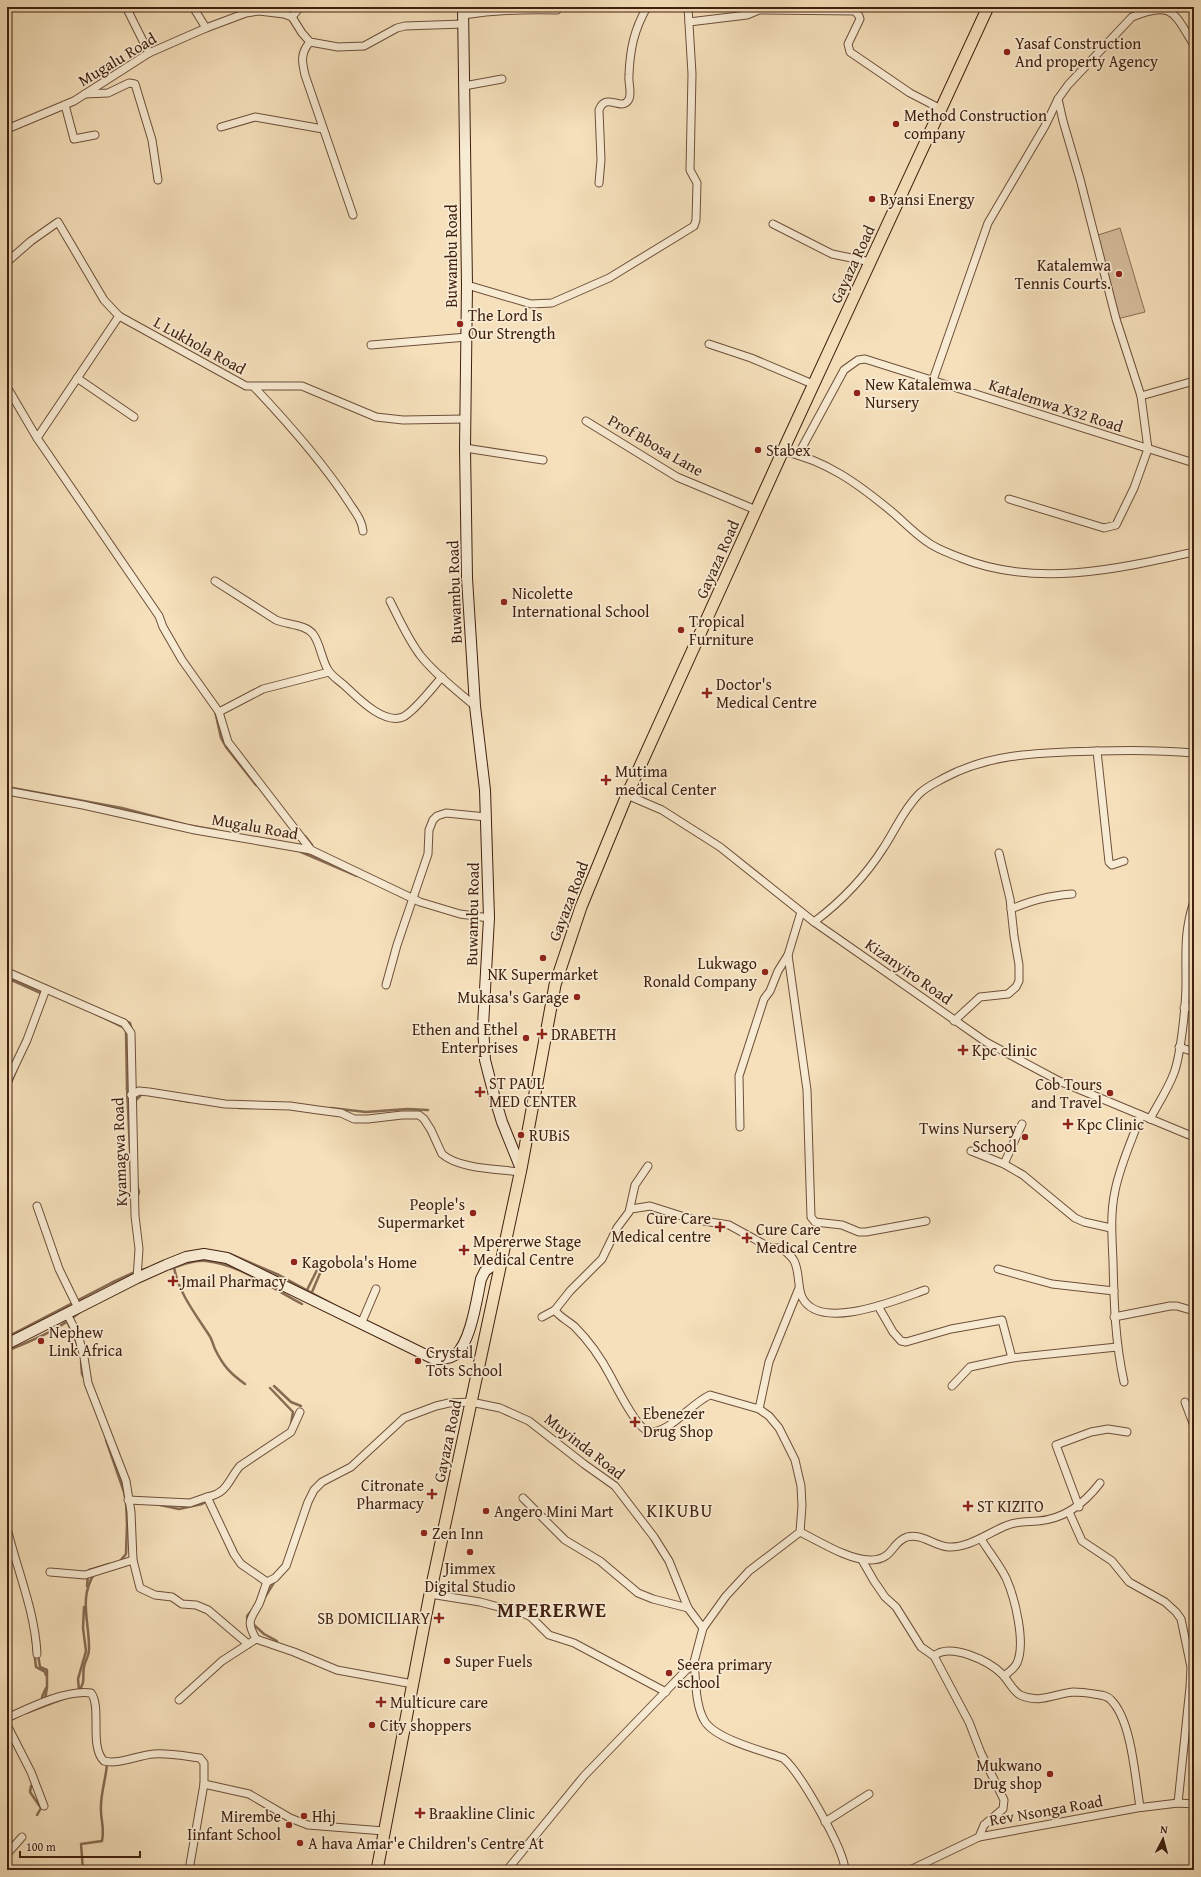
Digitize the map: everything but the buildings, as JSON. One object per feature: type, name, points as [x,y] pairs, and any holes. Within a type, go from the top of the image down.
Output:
[{"type":"main road","name":"Gayaza Road","points":[[377,1870],[430,1594],[502,1259],[555,985],[581,907],[627,795],[783,451],[988,7]]},
{"type":"street","points":[[126,7],[149,53]]},
{"type":"street","points":[[193,7],[206,28]]},
{"type":"street","points":[[300,7],[292,17],[302,33],[310,42],[338,47],[364,46],[397,28],[463,15],[522,8],[557,10]]},
{"type":"street","points":[[599,184],[601,160],[599,110],[601,104],[606,102],[622,104],[627,102],[630,98],[629,79],[633,40],[635,29],[646,7]]},
{"type":"street","points":[[467,285],[532,304],[552,303],[610,278],[694,226],[696,220],[697,183],[690,170],[692,74],[688,7]]},
{"type":"street","points":[[932,380],[988,223],[1045,126],[1058,99],[1068,85],[1132,17],[1146,12],[1159,9],[1170,11],[1178,18],[1194,45]]},
{"type":"street","points":[[689,22],[753,10],[855,11],[860,16],[860,19],[848,44],[850,52],[910,93],[941,109]]},
{"type":"street","name":"Mugalu Road","points":[[7,129],[65,105],[149,53],[206,28],[246,13],[259,11],[271,11],[292,17]]},
{"type":"street","name":"Buwambu Road","points":[[463,15],[467,285],[465,448],[467,578],[475,706],[485,790],[489,918],[483,1026],[485,1060],[502,1122],[520,1171]]},
{"type":"street","points":[[310,42],[303,51],[302,62],[323,129],[353,215]]},
{"type":"street","points":[[464,86],[502,79]]},
{"type":"street","points":[[85,94],[108,93],[129,83],[135,84],[152,140],[158,180]]},
{"type":"street","points":[[1009,499],[1095,526],[1112,528],[1116,525],[1134,488],[1148,449],[1141,396],[1116,319],[1080,179],[1062,121],[1058,99]]},
{"type":"street","points":[[65,105],[74,139],[95,135]]},
{"type":"street","points":[[221,127],[255,117],[323,129]]},
{"type":"street","name":"L Lukhola Road","points":[[7,262],[31,241],[58,222],[104,300],[119,316],[246,386],[302,386],[376,417],[403,420],[466,419]]},
{"type":"street","points":[[773,224],[832,254],[871,262]]},
{"type":"street","points":[[37,438],[119,316]]},
{"type":"street","points":[[371,345],[466,337]]},
{"type":"street","points":[[708,344],[751,358],[814,385]]},
{"type":"street","name":"Katalemwa X32 Road","points":[[798,455],[814,429],[837,380],[851,363],[858,360],[875,361],[1194,463]]},
{"type":"street","points":[[77,378],[134,417]]},
{"type":"street","points":[[1141,396],[1194,381]]},
{"type":"street","points":[[7,387],[37,438],[159,616],[163,627],[182,660],[219,712],[228,742],[311,850]]},
{"type":"street","points":[[254,387],[296,432],[337,484],[361,522],[363,531]]},
{"type":"street","name":"Prof Bbosa Lane","points":[[586,421],[677,477],[756,510]]},
{"type":"street","points":[[465,448],[543,460]]},
{"type":"street","points":[[783,451],[817,461],[860,487],[892,511],[915,532],[936,547],[977,564],[999,570],[1022,574],[1101,570],[1194,552]]},
{"type":"street","points":[[216,581],[276,620],[284,624],[306,628],[313,633],[329,672],[371,709],[389,718],[403,717],[411,711],[442,677]]},
{"type":"street","points":[[390,601],[412,643],[421,656],[475,706]]},
{"type":"street","points":[[219,712],[263,689],[329,672]]},
{"type":"street","points":[[814,922],[839,903],[856,884],[884,848],[906,808],[926,788],[952,774],[992,759],[1029,754],[1097,752],[1131,749],[1194,753]]},
{"type":"street","points":[[1097,752],[1109,862],[1112,865],[1124,861]]},
{"type":"street","name":"Mugalu Road","points":[[7,791],[83,805],[195,830],[311,850],[412,898],[440,908],[489,918]]},
{"type":"street","name":"Kizanyiro Road","points":[[627,795],[662,810],[720,847],[814,922],[986,1042],[1059,1081],[1194,1136]]},
{"type":"street","points":[[386,985],[412,898],[428,854],[429,830],[433,820],[437,816],[446,814],[486,817]]},
{"type":"street","points":[[954,1021],[980,997],[1008,994],[1019,981],[1019,965],[1011,909],[999,853]]},
{"type":"street","points":[[1011,909],[1036,899],[1072,894]]},
{"type":"street","points":[[1150,1119],[1174,1075],[1184,1008],[1186,983],[1185,945],[1188,919],[1194,901]]},
{"type":"street","points":[[740,1127],[739,1076],[764,999],[770,991],[778,971],[788,955],[801,912]]},
{"type":"street","points":[[788,955],[807,1090],[811,1217],[815,1222],[842,1225],[859,1232],[898,1227],[926,1221]]},
{"type":"street","points":[[7,972],[46,989],[27,1040],[7,1082]]},
{"type":"street","name":"Kyamagwa Road","points":[[46,989],[124,1023],[131,1033],[135,1216],[139,1249],[137,1278]]},
{"type":"street","points":[[1184,1008],[1194,1007]]},
{"type":"street","points":[[1179,1047],[1194,1052]]},
{"type":"street","points":[[132,1095],[140,1091],[225,1104],[290,1106],[341,1113],[354,1119],[419,1115],[424,1119],[442,1154],[446,1158],[463,1164],[520,1171]]},
{"type":"street","points":[[1124,1382],[1117,1347],[1114,1317],[1111,1228],[1115,1191],[1119,1175],[1141,1115]]},
{"type":"street","points":[[1004,1164],[1022,1124]]},
{"type":"street","points":[[971,1151],[1004,1164],[1023,1175],[1075,1218],[1084,1222],[1111,1228]]},
{"type":"street","points":[[542,1317],[555,1310],[570,1291],[602,1259],[617,1228],[627,1217],[631,1209],[635,1185],[648,1166]]},
{"type":"street","points":[[37,1206],[59,1269],[78,1308]]},
{"type":"street","points":[[631,1209],[650,1206],[691,1219],[729,1225],[771,1248],[782,1248],[793,1259],[799,1288],[803,1299],[808,1304],[824,1313],[845,1313],[878,1306],[925,1290]]},
{"type":"street","points":[[7,1344],[137,1278],[186,1257],[204,1254],[227,1258],[434,1359],[445,1359],[455,1355],[466,1340],[481,1279],[485,1271],[502,1259]]},
{"type":"street","points":[[998,1270],[1052,1284],[1114,1291]]},
{"type":"street","points":[[758,1409],[769,1362],[799,1288]]},
{"type":"street","points":[[361,1324],[376,1289]]},
{"type":"street","points":[[878,1306],[893,1332],[901,1341],[906,1342],[951,1329],[1002,1320],[1012,1358]]},
{"type":"street","points":[[1114,1317],[1170,1306],[1177,1306],[1194,1311]]},
{"type":"street","points":[[555,1310],[558,1315],[574,1326],[598,1353],[642,1429],[649,1433],[661,1431],[710,1395],[758,1409],[769,1416],[779,1428],[795,1460],[801,1486],[802,1503],[800,1532],[749,1571],[716,1608],[703,1628],[694,1662],[699,1700],[704,1720],[710,1727],[720,1734],[783,1758],[789,1763],[807,1790],[825,1822],[842,1856],[845,1870]]},
{"type":"street","points":[[67,1314],[78,1336],[84,1357],[88,1383],[126,1481],[131,1512],[134,1560],[140,1588],[155,1595],[172,1597],[182,1604],[196,1605],[208,1610],[248,1644]]},
{"type":"street","points":[[952,1386],[970,1367],[1012,1358],[1117,1347]]},
{"type":"street","name":"Muyinda Road","points":[[266,1582],[275,1578],[286,1566],[308,1502],[314,1490],[322,1482],[351,1467],[404,1418],[436,1406],[449,1403],[471,1402],[500,1408],[529,1421],[615,1486],[654,1537],[669,1561],[688,1608],[703,1628]]},
{"type":"street","points":[[1185,1402],[1194,1426]]},
{"type":"street","points":[[128,1500],[190,1503],[217,1495],[226,1488],[234,1473],[240,1466],[291,1432],[300,1412]]},
{"type":"street","points":[[1079,1507],[1056,1445],[1091,1432],[1108,1429],[1127,1432]]},
{"type":"street","points":[[800,1532],[840,1552],[862,1560],[881,1559],[892,1552],[900,1541],[907,1537],[917,1537],[949,1547],[959,1546],[981,1539],[1015,1523],[1040,1521],[1069,1512],[1079,1507],[1100,1483]]},
{"type":"street","points":[[207,1497],[234,1554],[241,1564],[266,1582],[259,1604],[250,1618],[250,1627],[256,1639],[294,1652],[336,1670],[413,1684]]},
{"type":"street","points":[[523,1498],[565,1540],[600,1561],[638,1593],[653,1599],[688,1608]]},
{"type":"street","points":[[1069,1512],[1082,1540],[1112,1561],[1130,1582],[1164,1602],[1176,1612],[1181,1620],[1191,1666],[1178,1803]]},
{"type":"street","points":[[7,1528],[17,1569],[27,1598],[36,1641],[37,1654]]},
{"type":"street","points":[[981,1539],[1006,1578],[1014,1606],[1020,1636],[1020,1652],[1017,1662],[1014,1668],[1004,1676]]},
{"type":"street","points":[[50,1572],[85,1575],[134,1560]]},
{"type":"street","points":[[862,1560],[874,1581],[885,1597],[896,1607],[921,1647],[934,1656],[969,1722],[981,1754],[1004,1800],[1003,1809],[984,1825],[980,1837]]},
{"type":"street","points":[[430,1594],[480,1602],[525,1614],[531,1617],[549,1635],[574,1643],[666,1692]]},
{"type":"street","points":[[179,1700],[222,1661],[256,1639]]},
{"type":"street","points":[[934,1656],[947,1650],[966,1654],[998,1670],[1016,1692],[1032,1699],[1042,1700],[1073,1692],[1103,1695],[1112,1700],[1127,1730],[1140,1807]]},
{"type":"street","points":[[507,1870],[584,1776],[694,1662]]},
{"type":"street","points":[[7,1718],[59,1698],[77,1693],[91,1693],[95,1701],[98,1746],[100,1756],[104,1761],[111,1762],[152,1754],[170,1753],[200,1758],[203,1760],[204,1784],[189,1870]]},
{"type":"street","points":[[7,1725],[31,1772],[44,1806]]},
{"type":"street","points":[[204,1784],[249,1794],[290,1818],[308,1825],[384,1831]]},
{"type":"street","points":[[825,1822],[869,1794]]},
{"type":"street","name":"Rev Nsonga Road","points":[[910,1870],[980,1837],[1140,1807],[1178,1803],[1194,1804]]},
{"type":"street","points":[[7,1854],[22,1837]]},
{"type":"shaded area","name":"Katalemwa Tennis Courts.","points":[[1120,228],[1145,312],[1117,319],[1095,236]]},
{"type":"waterway","points":[[215,711],[221,738],[226,747],[256,785]]},
{"type":"waterway","points":[[7,787],[122,808],[187,825],[216,830]]},
{"type":"waterway","points":[[305,836],[312,845]]},
{"type":"waterway","points":[[301,852],[357,876]]},
{"type":"waterway","points":[[7,978],[43,994]]},
{"type":"waterway","points":[[96,1014],[123,1027],[126,1031],[127,1089]]},
{"type":"waterway","points":[[125,1021],[130,1023],[132,1030]]},
{"type":"waterway","points":[[7,1092],[18,1066]]},
{"type":"waterway","points":[[131,1172],[127,1088],[139,1088]]},
{"type":"waterway","points":[[135,1101],[143,1093]]},
{"type":"waterway","points":[[173,1099],[190,1102]]},
{"type":"waterway","points":[[239,1108],[253,1108]]},
{"type":"waterway","points":[[331,1108],[366,1112],[407,1109],[428,1110]]},
{"type":"waterway","points":[[137,1185],[139,1192],[137,1198]]},
{"type":"waterway","points":[[230,1254],[279,1275],[334,1305]]},
{"type":"waterway","points":[[170,1269],[196,1261],[218,1263],[256,1278],[302,1304]]},
{"type":"waterway","points":[[307,1290],[320,1264]]},
{"type":"waterway","points":[[312,1292],[324,1264]]},
{"type":"waterway","points":[[174,1267],[183,1294],[210,1337],[224,1365],[231,1373],[245,1384]]},
{"type":"waterway","points":[[7,1337],[111,1283],[135,1272],[149,1268]]},
{"type":"waterway","points":[[7,1351],[55,1329],[73,1318],[81,1311]]},
{"type":"waterway","points":[[67,1321],[78,1346]]},
{"type":"waterway","points":[[81,1362],[82,1374],[85,1379]]},
{"type":"waterway","points":[[274,1386],[291,1402],[301,1406]]},
{"type":"waterway","points":[[270,1388],[293,1412],[291,1424]]},
{"type":"waterway","points":[[106,1440],[126,1502],[126,1554],[120,1561]]},
{"type":"waterway","points":[[160,1505],[179,1509],[202,1504],[218,1496]]},
{"type":"waterway","points":[[89,1570],[109,1564]]},
{"type":"waterway","points":[[79,1690],[82,1684],[83,1670],[89,1653],[86,1601],[89,1583],[94,1574]]},
{"type":"waterway","points":[[87,1586],[88,1575]]},
{"type":"waterway","points":[[265,1597],[275,1581]]},
{"type":"waterway","points":[[79,1690],[78,1679],[86,1651],[83,1628],[84,1607]]},
{"type":"waterway","points":[[248,1625],[247,1616],[252,1610]]},
{"type":"waterway","points":[[252,1623],[264,1634],[277,1641]]},
{"type":"waterway","points":[[32,1634],[36,1667],[45,1672],[46,1675]]},
{"type":"waterway","points":[[38,1655],[40,1667],[47,1670],[45,1700]]},
{"type":"waterway","points":[[44,1701],[42,1697],[46,1688]]},
{"type":"waterway","points":[[26,1713],[68,1697]]},
{"type":"waterway","points":[[83,1870],[81,1844],[102,1841],[103,1831],[101,1801],[108,1763]]},
{"type":"waterway","points":[[31,1786],[30,1792],[41,1808],[37,1815]]},
{"type":"place","name":"Yasaf Construction And property Agency","points":[[1007,52]]},
{"type":"place","name":"Method Construction company","points":[[896,124]]},
{"type":"place","name":"Byansi Energy","points":[[872,199]]},
{"type":"place","name":"Katalemwa Tennis Courts.","points":[[1119,274]]},
{"type":"place","name":"The Lord Is Our Strength","points":[[460,324]]},
{"type":"place","name":"New Katalemwa Nursery","points":[[857,393]]},
{"type":"place","name":"Stabex","points":[[758,450]]},
{"type":"place","name":"Nicolette International School","points":[[504,602]]},
{"type":"place","name":"Tropical Furniture","points":[[681,630]]},
{"type":"place","name":"Doctor's Medical Centre","points":[[707,693]]},
{"type":"place","name":"Mutima medical Center","points":[[606,780]]},
{"type":"place","name":"NK Supermarket","points":[[543,958]]},
{"type":"place","name":"Lukwago Ronald Company","points":[[765,972]]},
{"type":"place","name":"Mukasa's Garage","points":[[577,997]]},
{"type":"place","name":"DRABETH","points":[[542,1034]]},
{"type":"place","name":"Ethen and Ethel Enterprises","points":[[526,1038]]},
{"type":"place","name":"Kpc clinic","points":[[963,1050]]},
{"type":"place","name":"ST PAUL MED CENTER","points":[[480,1092]]},
{"type":"place","name":"Cob Tours and Travel","points":[[1110,1093]]},
{"type":"place","name":"Kpc Clinic","points":[[1068,1124]]},
{"type":"place","name":"RUBiS","points":[[521,1135]]},
{"type":"place","name":"Twins Nursery School","points":[[1025,1137]]},
{"type":"place","name":"People's Supermarket","points":[[473,1213]]},
{"type":"place","name":"Cure Care Medical centre","points":[[720,1227]]},
{"type":"place","name":"Cure Care Medical Centre","points":[[747,1238]]},
{"type":"place","name":"Mpererwe Stage Medical Centre","points":[[464,1250]]},
{"type":"place","name":"Kagobola's Home","points":[[294,1262]]},
{"type":"place","name":"Jmail Pharmacy","points":[[173,1281]]},
{"type":"place","name":"Nephew Link Africa","points":[[41,1341]]},
{"type":"place","name":"Crystal Tots School","points":[[418,1361]]},
{"type":"place","name":"Ebenezer Drug Shop","points":[[635,1422]]},
{"type":"place","name":"Citronate Pharmacy","points":[[432,1494]]},
{"type":"place","name":"ST KIZITO","points":[[968,1506]]},
{"type":"place","name":"Angero Mini Mart","points":[[486,1511]]},
{"type":"place","name":"Zen Inn","points":[[424,1533]]},
{"type":"place","name":"Jimmex Digital Studio","points":[[470,1552]]},
{"type":"place","name":"SB DOMICILIARY","points":[[439,1618]]},
{"type":"place","name":"Super Fuels","points":[[447,1661]]},
{"type":"place","name":"Seera primary school","points":[[669,1673]]},
{"type":"place","name":"Multicure care","points":[[381,1702]]},
{"type":"place","name":"City shoppers","points":[[372,1725]]},
{"type":"place","name":"Mukwano Drug shop","points":[[1050,1774]]},
{"type":"place","name":"Braakline Clinic","points":[[420,1813]]},
{"type":"place","name":"Hhj","points":[[304,1816]]},
{"type":"place","name":"Mirembe Iinfant School","points":[[289,1825]]},
{"type":"place","name":"A hava Amar'e Children's Centre At","points":[[300,1843]]},
{"type":"district","name":"KIKUBU","points":[[680,1511]]},
{"type":"district","name":"MPERERWE","points":[[552,1610]]}]
